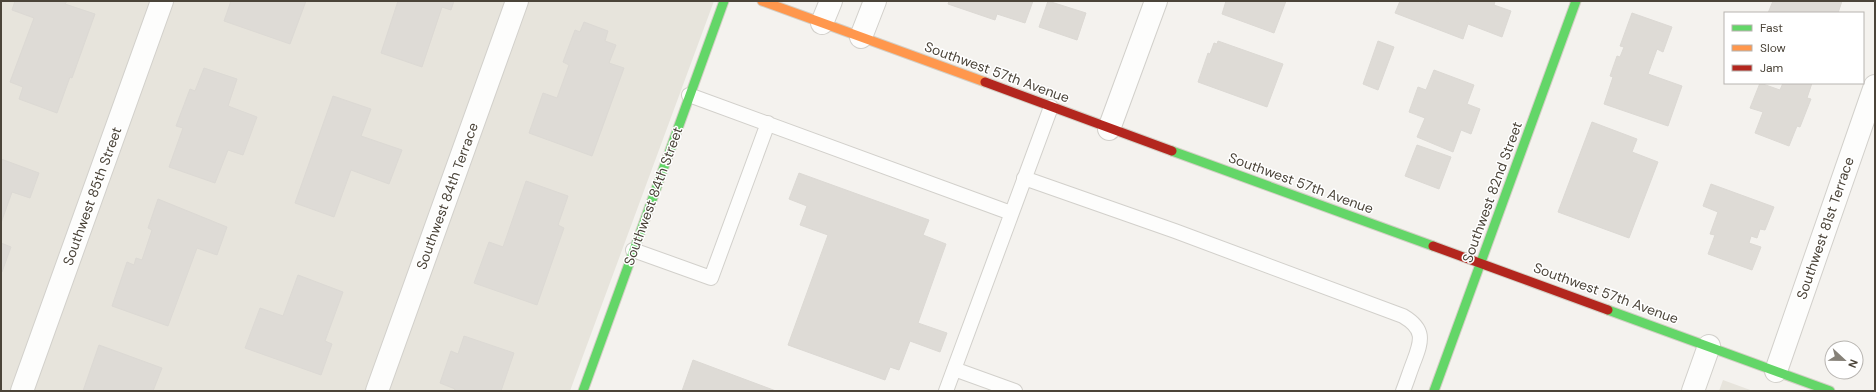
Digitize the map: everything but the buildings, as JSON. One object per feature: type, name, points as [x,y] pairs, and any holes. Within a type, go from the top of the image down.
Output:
[{"type":"main road","name":"Southwest 84th Street","points":[[583,391],[724,1]]},
{"type":"main road","name":"Southwest 57th Avenue","points":[[762,1],[1109,129],[1482,263],[1830,391]]},
{"type":"main road","name":"Southwest 82nd Street","points":[[1434,391],[1482,263],[1576,1]]},
{"type":"street","name":"Southwest 85th Street","points":[[22,391],[162,1]]},
{"type":"street","name":"Southwest 84th Terrace","points":[[377,391],[517,1]]},
{"type":"street","points":[[822,23],[831,1]]},
{"type":"street","points":[[861,37],[875,1]]},
{"type":"street","points":[[1109,129],[1156,1]]},
{"type":"street","name":"Southwest 81st Terrace","points":[[1776,371],[1875,86]]},
{"type":"street","points":[[1693,391],[1710,346]]},
{"type":"lane","points":[[689,95],[1011,213]]},
{"type":"lane","points":[[946,391],[1051,107]]},
{"type":"lane","points":[[633,250],[711,278],[768,123]]},
{"type":"lane","points":[[1024,178],[1403,316],[1413,322],[1419,330],[1420,337],[1420,346],[1403,391]]},
{"type":"lane","points":[[954,369],[1015,391]]},
{"type":"shaded area","points":[[1,1],[714,1],[570,391],[1,391]]},
{"type":"shaded area","points":[[1723,380],[1753,391],[1719,391]]},
{"type":"traffic: fast","points":[[583,391],[724,1]]},
{"type":"traffic: fast","points":[[1434,391],[1576,1]]},
{"type":"traffic: fast","points":[[1172,151],[1433,246]]},
{"type":"traffic: fast","points":[[1608,310],[1830,391]]},
{"type":"traffic: slow","points":[[762,1],[985,82]]},
{"type":"traffic: jam","points":[[985,82],[1172,151]]},
{"type":"traffic: jam","points":[[1433,246],[1608,310]]}]
